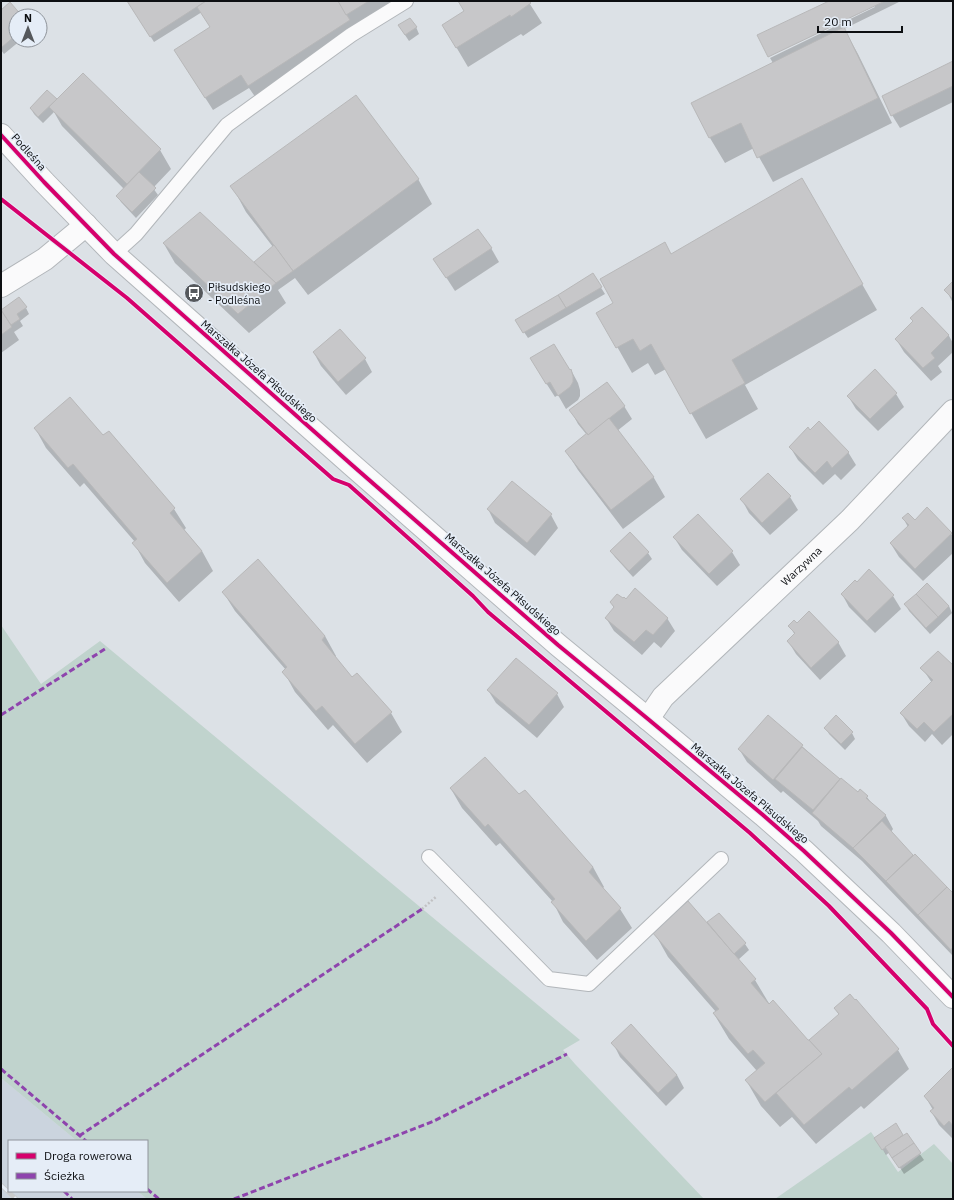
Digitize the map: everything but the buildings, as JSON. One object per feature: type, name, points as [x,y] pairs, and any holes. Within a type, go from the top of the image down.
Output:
[{"type":"street","name":"Podleśna","points":[[1,135],[44,182]]},
{"type":"street","name":"Marszałka Józefa Piłsudskiego","points":[[44,182],[114,254],[328,444],[558,645],[763,815],[804,851],[891,933],[953,997]]},
{"type":"street","points":[[1,286],[45,259],[86,225]]},
{"type":"street","name":"Warzywna","points":[[648,719],[663,697],[850,520],[953,411]]},
{"type":"lane","points":[[114,254],[136,234],[226,125],[351,35],[406,1]]},
{"type":"lane","points":[[429,857],[549,979],[589,984],[721,859]]},
{"type":"shaded area","points":[[1,625],[41,684],[100,641],[580,1040],[563,1050],[704,1199],[147,1199],[138,1192],[148,1192],[148,1140],[76,1140],[1,1078]]},
{"type":"shaded area","points":[[1,1078],[76,1140],[8,1140],[8,1192],[138,1192],[147,1199],[1,1199]]},
{"type":"shaded area","points":[[871,1132],[898,1172],[934,1144],[953,1164],[953,1199],[775,1199]]},
{"type":"railway","points":[[1,1185],[8,1192]]},
{"type":"railway","points":[[8,1192],[16,1199]]},
{"type":"marked path","points":[[1,715],[105,649]]},
{"type":"marked path","points":[[79,1136],[422,909]]},
{"type":"marked path","points":[[234,1199],[434,1121],[567,1054]]},
{"type":"marked path","points":[[1,1069],[85,1140]]},
{"type":"marked path","points":[[148,1190],[159,1199]]},
{"type":"marked path","points":[[65,1192],[72,1199]]},
{"type":"cycle path","points":[[1,135],[114,254],[558,645],[763,815],[804,851],[891,933],[953,997]]},
{"type":"cycle path","points":[[1,199],[127,298],[333,479],[349,485],[473,596],[488,612],[750,833],[829,906],[927,1009],[933,1024],[953,1046]]},
{"type":"place","name":"Piłsudskiego - Podleśna","points":[[194,293]]}]
